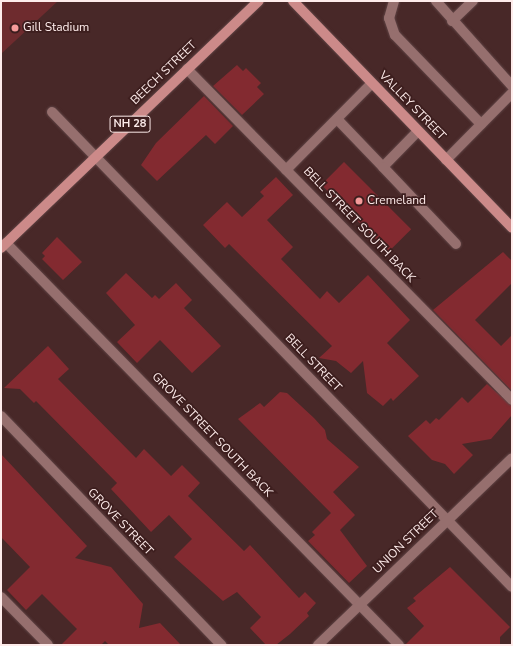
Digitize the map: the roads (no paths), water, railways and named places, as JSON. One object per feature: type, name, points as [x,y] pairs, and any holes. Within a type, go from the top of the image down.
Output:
[{"type":"main road","name":"BEECH STREET","points":[[4,246],[259,1]]},
{"type":"main road","name":"VALLEY STREET","points":[[293,1],[512,228]]},
{"type":"street","points":[[394,1],[389,18],[395,35],[481,124]]},
{"type":"street","points":[[436,1],[452,21],[512,86]]},
{"type":"street","points":[[452,21],[473,1]]},
{"type":"street","name":"BELL STREET SOUTH BACK","points":[[187,69],[512,400]]},
{"type":"street","points":[[286,170],[372,84]]},
{"type":"street","points":[[446,160],[512,93]]},
{"type":"street","name":"BELL STREET","points":[[52,112],[512,587]]},
{"type":"street","points":[[337,119],[456,244]]},
{"type":"street","points":[[383,167],[418,131]]},
{"type":"street","name":"GROVE STREET SOUTH BACK","points":[[4,246],[399,645]]},
{"type":"street","name":"GROVE STREET","points":[[1,416],[221,645]]},
{"type":"street","name":"UNION STREET","points":[[318,645],[512,458]]},
{"type":"street","points":[[1,597],[48,645]]},
{"type":"place","name":"Gill Stadium","points":[[15,28]]},
{"type":"place","name":"Cremeland","points":[[359,201]]}]
